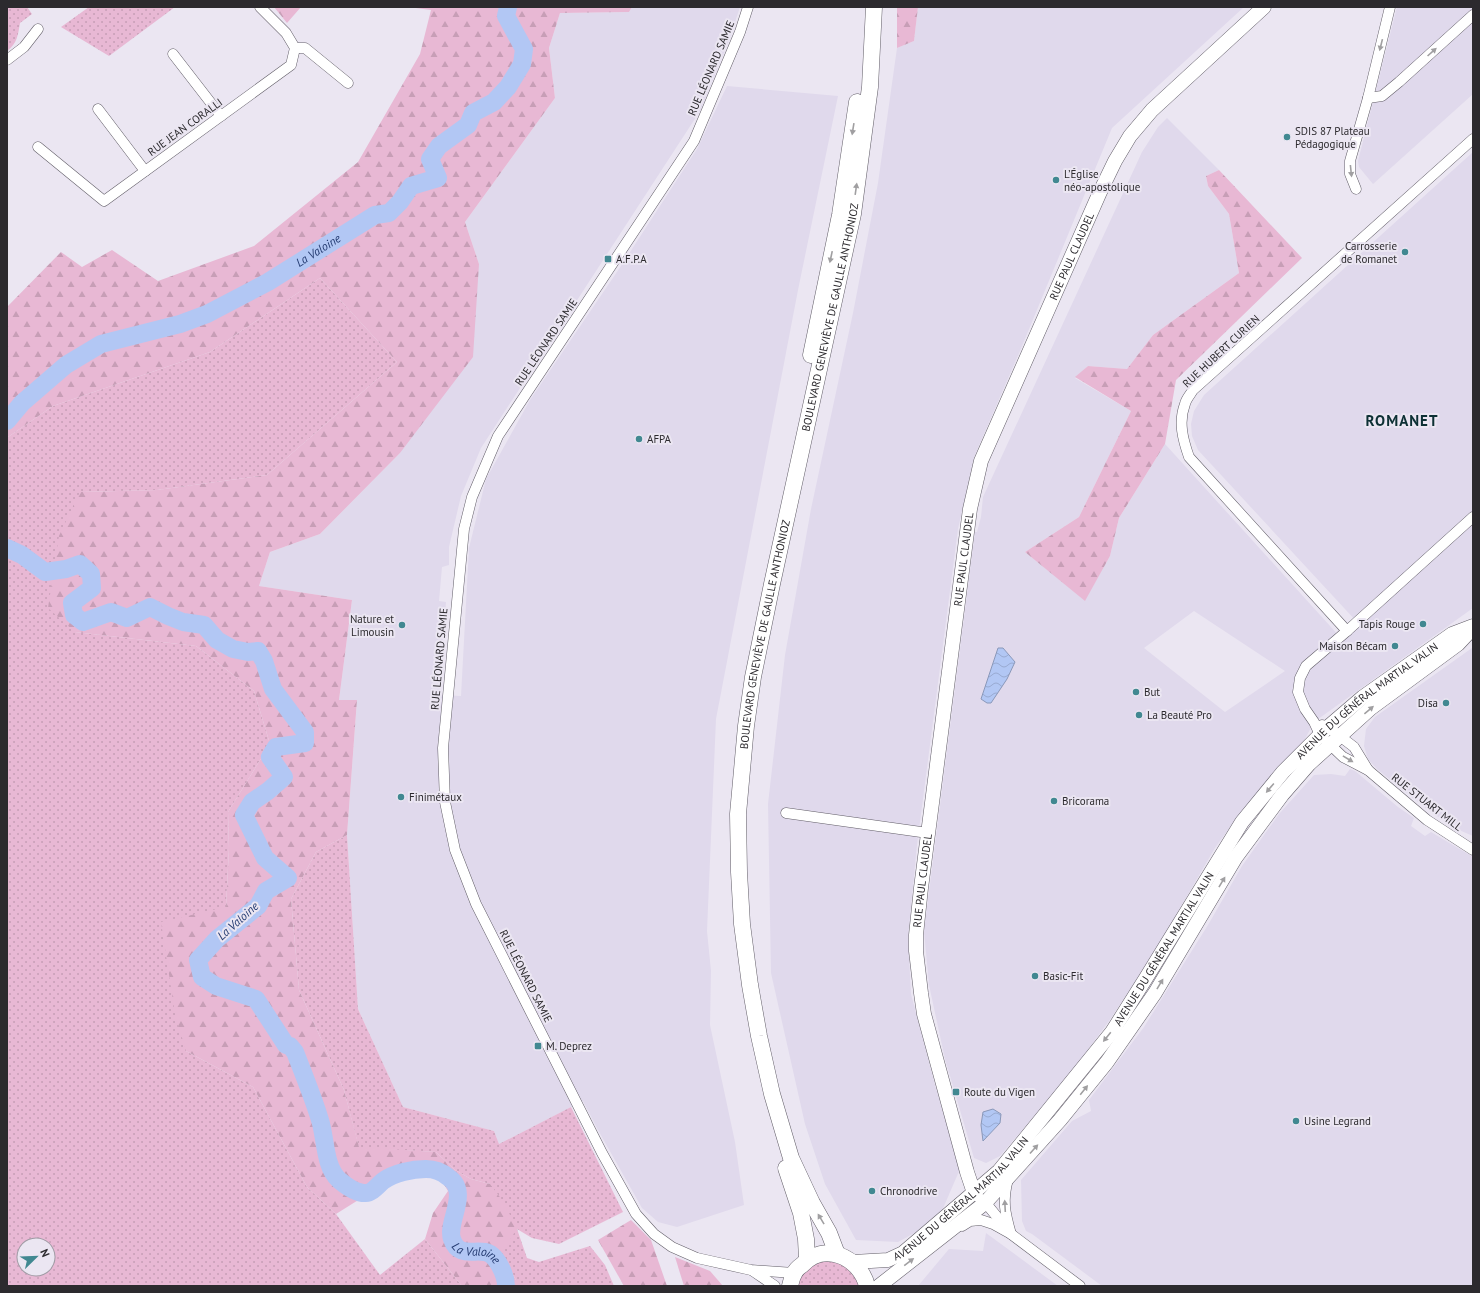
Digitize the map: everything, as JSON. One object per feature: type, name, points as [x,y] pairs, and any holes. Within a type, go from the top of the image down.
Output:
[{"type":"main road","name":"BOULEVARD GENEVIÈVE DE GAULLE ANTHONIOZ","points":[[807,1259],[806,1240],[801,1213],[763,1098],[745,1019],[736,959],[729,888],[731,784],[735,731],[744,676],[840,214],[859,87],[864,7]]},
{"type":"main road","name":"BOULEVARD GENEVIÈVE DE GAULLE ANTHONIOZ","points":[[837,1254],[829,1232],[812,1203],[791,1158],[772,1094],[759,1036],[750,985],[742,924],[738,814],[746,726],[753,677],[853,214],[870,87],[874,7]]},
{"type":"main road","name":"RUE PAUL CLAUDEL","points":[[974,1193],[924,1014],[918,971],[916,935],[920,888],[970,508],[982,460],[1100,192],[1130,136],[1152,110],[1264,7]]},
{"type":"main road","name":"AVENUE DU GÉNÉRAL MARTIAL VALIN","points":[[853,1262],[888,1260],[903,1253],[999,1171],[1112,1032],[1242,822],[1284,772],[1363,697],[1447,637],[1473,627]]},
{"type":"main road","name":"AVENUE DU GÉNÉRAL MARTIAL VALIN","points":[[879,1286],[982,1205],[1009,1178],[1060,1120],[1107,1062],[1155,993],[1236,857],[1282,796],[1309,764],[1326,733]]},
{"type":"main road","points":[[792,1280],[807,1259],[822,1254],[837,1254],[848,1258],[853,1262],[864,1275],[867,1286]]},
{"type":"street","points":[[260,7],[286,33],[295,48],[305,48],[348,83]]},
{"type":"street","name":"RUE LÉONARD SAMIE","points":[[748,7],[740,32],[694,141],[498,436],[472,497],[464,529],[443,748],[445,802],[449,829],[455,850],[476,904],[602,1153],[636,1214],[654,1234],[672,1247],[697,1258],[751,1270]]},
{"type":"street","points":[[1356,189],[1350,174],[1350,161],[1368,98],[1390,7]]},
{"type":"street","points":[[1368,98],[1382,96],[1473,15]]},
{"type":"street","points":[[7,60],[24,47],[38,29]]},
{"type":"street","name":"RUE JEAN CORALLI","points":[[38,147],[104,200],[291,65],[295,48]]},
{"type":"street","points":[[173,54],[221,116]]},
{"type":"street","points":[[98,109],[145,170]]},
{"type":"street","name":"RUE HUBERT CURIEN","points":[[1347,631],[1189,457],[1183,439],[1182,420],[1185,404],[1193,390],[1473,139]]},
{"type":"street","points":[[1326,733],[1305,709],[1298,692],[1300,678],[1306,666],[1473,518]]},
{"type":"street","name":"RUE STUART MILL","points":[[1326,733],[1354,747],[1368,770]]},
{"type":"street","name":"RUE STUART MILL","points":[[1326,733],[1343,757],[1368,770],[1427,820],[1473,850]]},
{"type":"street","points":[[786,813],[928,833]]},
{"type":"street","points":[[1009,1178],[1004,1192],[1004,1209],[1011,1234]]},
{"type":"street","points":[[974,1193],[982,1205],[1011,1234]]},
{"type":"street","points":[[982,1205],[982,1212],[993,1224]]},
{"type":"street","points":[[948,1233],[970,1221],[981,1220],[993,1224],[1011,1234],[1080,1286]]},
{"type":"street","points":[[751,1270],[792,1280]]},
{"type":"street","points":[[751,1270],[775,1286]]},
{"type":"shaded area","points":[[632,7],[740,7],[728,43],[700,111],[481,448],[461,496],[449,547],[449,565],[442,567],[439,601],[446,602],[440,695],[461,696],[469,548],[486,479],[530,400],[621,266],[697,149],[727,86],[838,96],[798,290],[716,719],[707,931],[711,971],[710,1025],[735,1142],[744,1205],[677,1227],[658,1222],[642,1208],[583,1101],[499,1144],[494,1131],[403,1107],[358,1009],[347,835],[357,701],[339,700],[352,600],[259,586],[270,552],[320,534],[400,453],[479,264],[465,222],[555,98],[549,48],[560,13],[629,12]]},
{"type":"shaded area","points":[[918,7],[1244,7],[1112,128],[1020,351],[974,457],[958,529],[917,845],[908,938],[911,994],[935,1085],[960,1169],[938,1220],[898,1242],[856,1240],[825,1184],[805,1124],[771,973],[768,804],[785,655],[811,509],[853,313],[878,183],[897,48],[914,41]]},
{"type":"shaded area","points":[[1397,7],[1473,7],[1473,94],[1373,184],[1359,167],[1358,161]]},
{"type":"shaded area","points":[[1167,118],[1219,170],[1206,176],[1208,186],[1229,214],[1239,273],[1153,335],[1127,369],[1088,366],[1075,378],[1131,411],[1079,517],[1025,552],[1085,600],[1110,556],[1119,518],[1165,444],[1340,637],[1357,622],[1198,450],[1192,436],[1191,424],[1194,411],[1204,395],[1473,152],[1473,608],[1314,722],[1298,752],[1232,824],[1215,848],[1152,956],[1109,1021],[1073,1070],[1000,1156],[986,1163],[974,1158],[945,1059],[929,985],[924,931],[975,532],[977,532],[981,517],[983,497],[1142,152],[1158,127]],"holes":[[[1194,611],[1285,671],[1225,712],[1144,648]]]},
{"type":"shaded area","points":[[1472,648],[1473,836],[1459,830],[1429,811],[1377,769],[1368,759],[1364,746],[1366,729],[1375,717]]},
{"type":"shaded area","points":[[1350,769],[1355,771],[1398,807],[1414,818],[1411,826],[1425,836],[1431,832],[1473,857],[1473,1286],[1102,1286],[1026,1231],[1022,1221],[1021,1180],[1072,1121],[1091,1111],[1089,1100],[1144,1027],[1208,925],[1242,866],[1279,814],[1314,775],[1331,774],[1345,776]]},
{"type":"shaded area","points":[[986,1233],[1058,1286],[918,1286],[949,1249],[983,1251]]},
{"type":"green space","points":[[7,7],[27,7],[32,14],[20,23],[15,42],[7,51]]},
{"type":"green space","points":[[89,7],[175,7],[109,56],[61,27]]},
{"type":"green space","points":[[274,7],[301,7],[287,23]]},
{"type":"green space","points":[[408,7],[632,7],[629,12],[560,13],[549,48],[555,98],[465,222],[479,264],[473,357],[400,453],[320,534],[270,552],[259,586],[352,600],[339,700],[357,700],[347,835],[316,852],[291,899],[299,990],[344,1090],[359,1147],[436,1152],[455,1170],[471,1179],[490,1184],[502,1200],[517,1228],[502,1254],[516,1280],[516,1286],[462,1286],[425,1239],[433,1213],[448,1191],[440,1178],[419,1162],[336,1214],[307,1187],[253,1087],[186,1051],[175,1014],[161,922],[226,907],[229,848],[228,812],[270,744],[254,691],[196,646],[75,632],[48,608],[59,536],[80,492],[157,490],[267,475],[397,362],[320,278],[210,352],[53,406],[8,437],[7,442],[7,307],[61,252],[82,267],[112,250],[158,281],[254,246],[358,162],[420,54],[431,10]]},
{"type":"green space","points":[[897,7],[918,7],[914,41],[897,48]]},
{"type":"green space","points":[[1219,170],[1302,258],[1176,380],[1165,444],[1119,518],[1110,556],[1085,601],[1025,552],[1079,517],[1131,411],[1075,377],[1088,366],[1127,369],[1153,335],[1239,273],[1229,214],[1208,186],[1206,176]]},
{"type":"green space","points":[[320,278],[397,362],[267,475],[157,490],[80,492],[75,632],[196,646],[254,691],[270,744],[228,812],[229,848],[226,907],[186,1051],[253,1087],[307,1187],[336,1214],[380,1275],[425,1239],[462,1286],[7,1286],[8,437],[53,406],[210,352]]},
{"type":"green space","points":[[347,835],[358,1009],[403,1107],[494,1131],[499,1144],[571,1107],[623,1212],[559,1244],[532,1238],[517,1229],[527,1258],[539,1262],[590,1246],[605,1265],[614,1286],[516,1286],[516,1280],[502,1254],[490,1184],[471,1179],[455,1170],[436,1152],[359,1148],[344,1090],[299,990],[291,899],[316,852]]},
{"type":"green space","points":[[631,1220],[651,1240],[667,1286],[624,1286],[598,1240]]},
{"type":"green space","points":[[675,1257],[710,1271],[723,1286],[684,1286]]},
{"type":"green space","points":[[834,1259],[852,1270],[860,1286],[795,1286],[799,1276],[814,1262]]},
{"type":"water","points":[[998,648],[1003,648],[1015,662],[1007,679],[991,703],[987,703],[981,699]]},
{"type":"water","points":[[993,1109],[1001,1114],[1000,1123],[983,1141],[981,1125],[983,1112]]},
{"type":"waterway","name":"La Valoine","points":[[7,421],[22,403],[66,365],[101,344],[180,324],[207,314],[268,282],[375,215],[389,213],[400,202],[411,186],[438,178],[430,159],[439,146],[468,125],[473,113],[494,102],[508,87],[522,64],[524,49],[506,16],[508,7]]},
{"type":"waterway","name":"La Valoine","points":[[7,548],[22,555],[45,572],[66,569],[80,564],[91,574],[92,588],[72,603],[74,615],[83,622],[111,612],[127,618],[150,607],[183,622],[204,625],[217,640],[233,649],[248,652],[258,651],[264,661],[273,689],[305,732],[305,743],[276,747],[270,757],[284,777],[252,802],[244,815],[265,858],[288,878],[266,891],[258,906],[217,939],[198,960],[202,977],[216,986],[256,999],[286,1045],[290,1046],[295,1052],[320,1120],[328,1160],[334,1174],[339,1180],[355,1191],[368,1193],[387,1178],[403,1172],[426,1169],[435,1170],[448,1177],[455,1183],[458,1199],[451,1232],[455,1245],[466,1252],[485,1252],[493,1257],[503,1271],[506,1286]]},
{"type":"place","name":"SDIS 87 Plateau Pédagogique","points":[[1287,137]]},
{"type":"place","name":"L’Église néo-apostolique","points":[[1056,180]]},
{"type":"place","name":"Carrosserie de Romanet","points":[[1405,252]]},
{"type":"place","name":"A.F.P.A","points":[[608,259]]},
{"type":"place","name":"AFPA","points":[[639,439]]},
{"type":"place","name":"Tapis Rouge","points":[[1423,624]]},
{"type":"place","name":"Nature et Limousin","points":[[402,625]]},
{"type":"place","name":"Maison Bécam","points":[[1395,646]]},
{"type":"place","name":"But","points":[[1136,692]]},
{"type":"place","name":"Disa","points":[[1446,703]]},
{"type":"place","name":"La Beauté Pro","points":[[1139,715]]},
{"type":"place","name":"Finimétaux","points":[[401,797]]},
{"type":"place","name":"Bricorama","points":[[1054,801]]},
{"type":"place","name":"Basic-Fit","points":[[1035,976]]},
{"type":"place","name":"M. Deprez","points":[[538,1046]]},
{"type":"place","name":"Route du Vigen","points":[[956,1092]]},
{"type":"place","name":"Usine Legrand","points":[[1296,1121]]},
{"type":"place","name":"Chronodrive","points":[[872,1191]]},
{"type":"district","name":"ROMANET","points":[[1402,421]]}]
